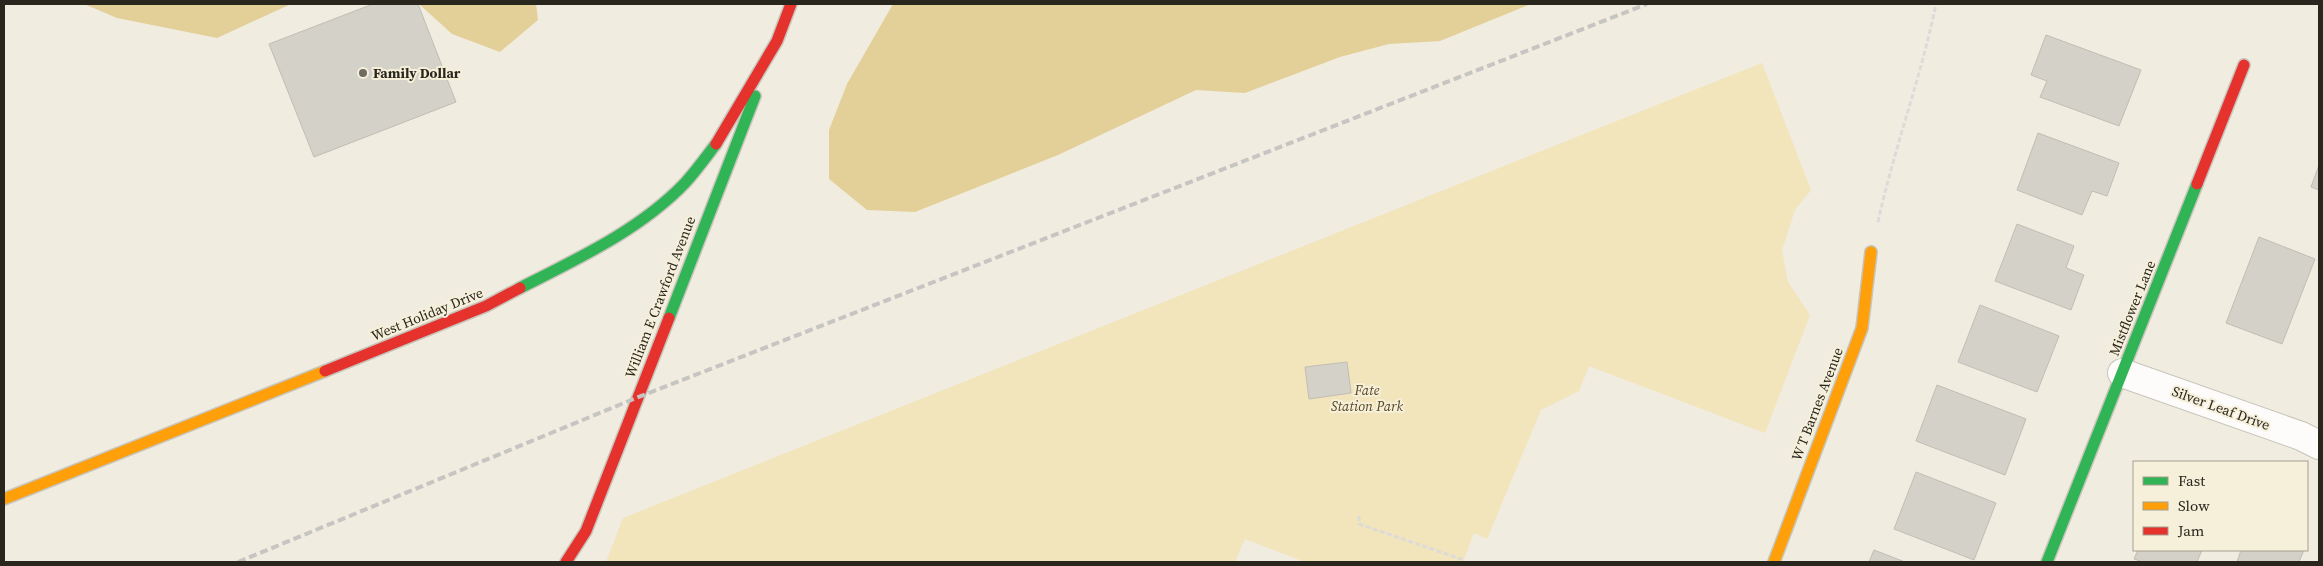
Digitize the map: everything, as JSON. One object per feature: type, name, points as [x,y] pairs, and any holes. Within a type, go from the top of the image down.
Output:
[{"type":"main road","points":[[777,41],[791,4]]},
{"type":"main road","name":"West Holiday Drive","points":[[4,499],[486,306],[591,252],[647,216],[685,183],[723,135],[777,41]]},
{"type":"main road","name":"William E Crawford Avenue","points":[[566,562],[586,531],[777,41]]},
{"type":"main road","name":"Mistflower Lane","points":[[2047,562],[2244,65]]},
{"type":"main road","name":"W T Barnes Avenue","points":[[1774,562],[1862,328],[1871,252]]},
{"type":"street","name":"Silver Leaf Drive","points":[[2122,373],[2301,436],[2319,445]]},
{"type":"path","points":[[1871,252],[1886,182],[1928,44],[1936,4]]},
{"type":"path","points":[[1359,516],[1359,524],[1464,560]]},
{"type":"green space","name":"Fate Station Park","points":[[1762,63],[1811,190],[1795,210],[1782,250],[1788,282],[1810,315],[1765,433],[1589,366],[1579,391],[1541,410],[1487,539],[1474,533],[1463,562],[1305,562],[1245,539],[1235,562],[606,562],[623,518]]},
{"type":"shaded area","points":[[84,4],[291,4],[217,38],[117,18]]},
{"type":"shaded area","points":[[419,4],[536,4],[538,20],[500,52],[452,34]]},
{"type":"shaded area","points":[[893,4],[1531,4],[1440,41],[1389,44],[1340,57],[1245,93],[1196,90],[1058,155],[915,212],[867,210],[829,179],[829,130],[847,84]]},
{"type":"building","name":"Family Dollar","points":[[373,4],[418,4],[456,102],[314,157],[269,44]]},
{"type":"building","points":[[2046,35],[2141,70],[2119,126],[2040,97],[2047,81],[2031,75]]},
{"type":"building","points":[[2038,133],[2119,163],[2107,196],[2092,191],[2082,215],[2017,190]]},
{"type":"building","points":[[2319,165],[2319,190],[2311,187]]},
{"type":"building","points":[[2017,224],[2074,246],[2066,268],[2084,275],[2071,310],[1995,281]]},
{"type":"building","points":[[2259,237],[2315,259],[2282,344],[2226,323]]},
{"type":"building","points":[[1980,305],[2059,336],[2037,392],[1958,362]]},
{"type":"building","points":[[1347,362],[1351,393],[1309,399],[1305,367]]},
{"type":"building","points":[[1937,385],[2026,419],[2005,475],[1916,441]]},
{"type":"building","points":[[1916,472],[1996,503],[1974,560],[1894,529]]},
{"type":"building","points":[[1874,550],[1905,562],[1869,562]]},
{"type":"building","points":[[2138,551],[2202,551],[2197,562],[2143,562],[2134,559]]},
{"type":"building","points":[[2241,551],[2304,551],[2299,562],[2237,562]]},
{"type":"railway","points":[[238,562],[636,398],[1647,4]]},
{"type":"traffic: fast","points":[[669,318],[755,96]]},
{"type":"traffic: fast","points":[[520,288],[607,242],[648,215],[685,183],[716,144]]},
{"type":"traffic: fast","points":[[2047,562],[2197,184]]},
{"type":"traffic: slow","points":[[1774,562],[1862,328],[1871,252]]},
{"type":"traffic: slow","points":[[4,499],[325,371]]},
{"type":"traffic: jam","points":[[716,144],[777,41],[791,4]]},
{"type":"traffic: jam","points":[[2197,184],[2244,65]]},
{"type":"traffic: jam","points":[[325,371],[486,306],[520,288]]},
{"type":"traffic: jam","points":[[566,562],[586,531],[669,318]]},
{"type":"place","name":"Family Dollar","points":[[363,73]]}]
